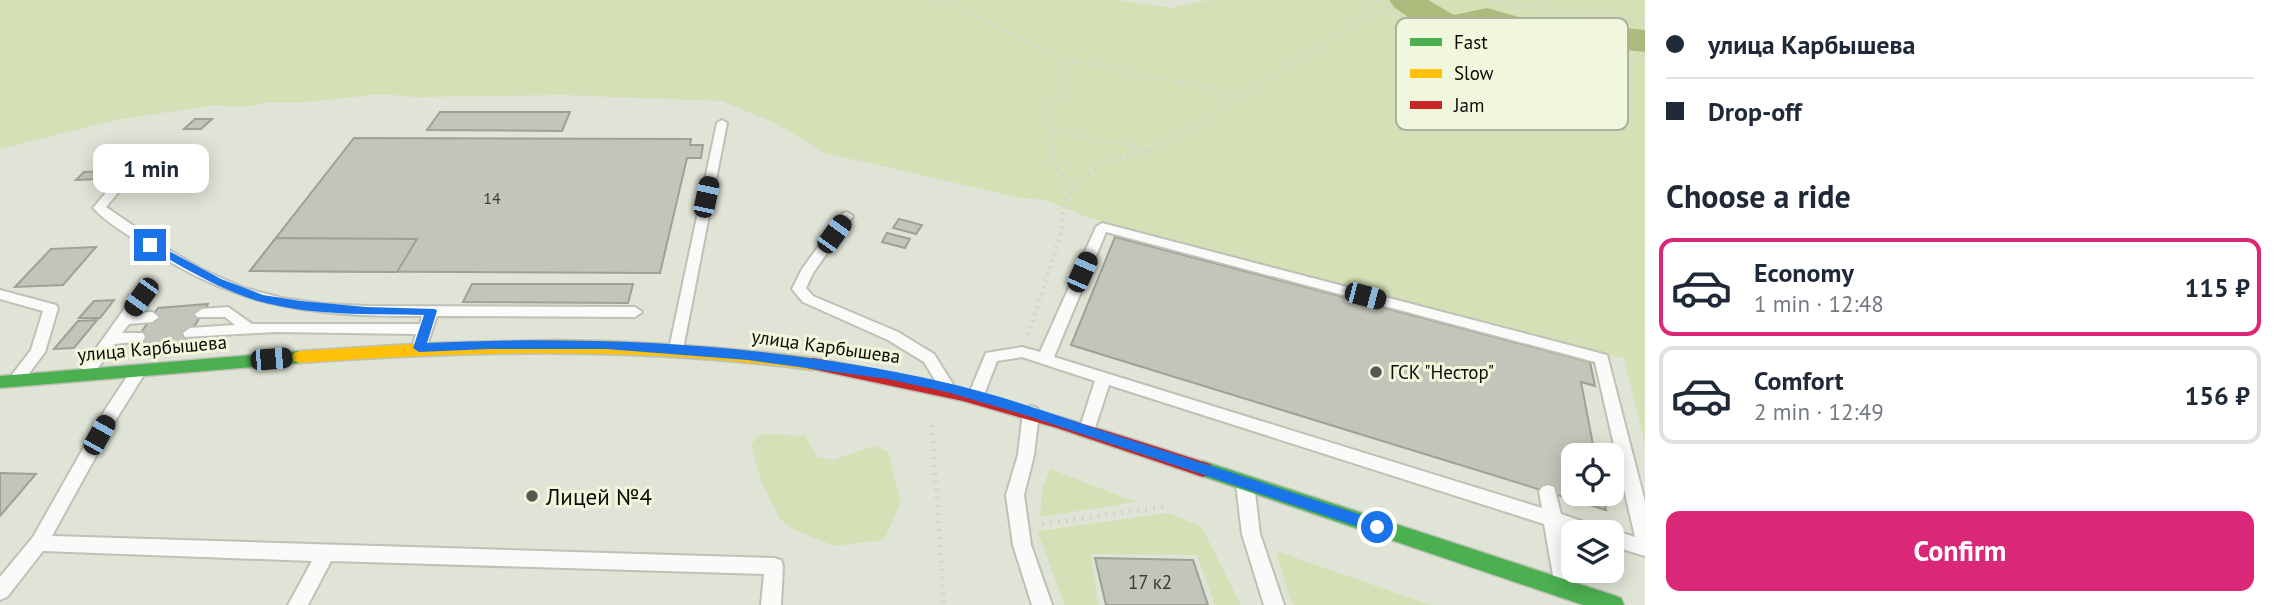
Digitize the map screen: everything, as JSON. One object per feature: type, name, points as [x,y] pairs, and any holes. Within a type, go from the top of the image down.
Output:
[{"type":"street","name":"улица Карбышева","points":[[8,381],[419,348],[541,344],[676,349],[820,364],[947,387],[1031,412],[1613,605]]},
{"type":"lane","points":[[676,349],[722,123]]},
{"type":"lane","points":[[142,157],[99,208],[150,245],[217,282],[261,298],[301,305],[366,310],[635,312]]},
{"type":"lane","points":[[847,216],[807,272],[799,289],[808,299],[893,336],[929,358],[947,387]]},
{"type":"lane","points":[[1045,359],[1102,227],[1602,359],[1645,538]]},
{"type":"lane","points":[[0,294],[51,308],[38,352],[8,381]]},
{"type":"lane","points":[[85,374],[141,297]]},
{"type":"lane","points":[[419,348],[431,311]]},
{"type":"lane","points":[[202,314],[228,312],[249,329]]},
{"type":"lane","points":[[125,319],[152,317]]},
{"type":"lane","points":[[190,333],[249,329],[426,329]]},
{"type":"lane","points":[[110,339],[138,337]]},
{"type":"lane","points":[[976,396],[991,357],[1022,352],[1561,522]]},
{"type":"lane","points":[[0,591],[39,543],[111,414],[139,370]]},
{"type":"lane","points":[[1087,430],[1104,378]]},
{"type":"lane","points":[[1031,412],[1026,455],[1015,495],[1022,545],[1042,605]]},
{"type":"lane","points":[[1245,482],[1251,534],[1274,605]]},
{"type":"lane","points":[[1548,492],[1565,589]]},
{"type":"lane","points":[[1624,542],[1645,548]]},
{"type":"lane","points":[[39,543],[774,566],[771,605]]},
{"type":"lane","points":[[298,605],[326,553]]},
{"type":"path","points":[[939,0],[1063,59],[1244,95]]},
{"type":"path","points":[[1372,0],[1413,18]]},
{"type":"path","points":[[1488,0],[1616,18]]},
{"type":"path","points":[[1022,352],[1062,231],[1062,215],[1070,191],[1097,166],[1149,149],[1196,125],[1386,7]]},
{"type":"path","points":[[1063,59],[1063,75],[1051,132],[1052,157],[1070,191]]},
{"type":"path","points":[[1051,132],[1149,149]]},
{"type":"path","points":[[932,425],[944,605]]},
{"type":"path","points":[[1019,528],[1170,506]]},
{"type":"green space","points":[[0,0],[1118,0],[1171,8],[1207,0],[1645,0],[1645,444],[1624,358],[1089,218],[1045,200],[1020,198],[825,153],[775,123],[722,101],[562,95],[415,97],[382,94],[297,103],[268,102],[245,107],[214,105],[116,120],[0,149]]},
{"type":"green space","points":[[761,434],[805,436],[817,457],[833,460],[875,446],[888,452],[901,502],[884,540],[834,546],[793,529],[780,519],[761,481],[751,444]]},
{"type":"green space","points":[[1050,469],[1136,502],[1040,517],[1042,490]]},
{"type":"green space","points":[[1168,513],[1201,526],[1241,605],[1215,605],[1197,555],[1091,554],[1098,605],[1065,605],[1037,531]]},
{"type":"green space","points":[[1276,551],[1431,605],[1295,605],[1290,600]]},
{"type":"building","points":[[440,112],[570,112],[562,131],[427,130]]},
{"type":"building","points":[[195,119],[212,119],[201,129],[184,129]]},
{"type":"building","points":[[354,138],[691,139],[690,145],[703,145],[701,158],[687,158],[660,273],[250,271]]},
{"type":"building","points":[[109,171],[102,179],[76,180],[84,172]]},
{"type":"building","points":[[899,219],[922,225],[916,234],[893,228]]},
{"type":"building","points":[[887,233],[910,239],[905,248],[882,242]]},
{"type":"building","name":"ГСК \"Нестор\"","points":[[1115,237],[1590,362],[1595,386],[1581,382],[1593,443],[1561,443],[1561,496],[1071,345]]},
{"type":"building","points":[[276,238],[417,239],[397,272],[250,271]]},
{"type":"building","points":[[96,247],[63,285],[15,287],[51,249]]},
{"type":"building","points":[[472,284],[633,284],[628,303],[463,302]]},
{"type":"building","points":[[114,300],[100,318],[79,318],[94,301]]},
{"type":"building","points":[[208,304],[184,343],[131,347],[158,308]]},
{"type":"building","points":[[97,320],[74,348],[54,349],[78,321]]},
{"type":"building","points":[[0,473],[36,474],[0,516]]},
{"type":"building","points":[[1095,558],[1193,560],[1208,605],[1106,605]]},
{"type":"waterway","points":[[1406,0],[1431,18]]},
{"type":"waterway","points":[[1478,18],[1487,18]]},
{"type":"waterway","points":[[1628,39],[1645,41]]},
{"type":"traffic: fast","points":[[0,382],[300,357]]},
{"type":"traffic: fast","points":[[1203,469],[1613,605]]},
{"type":"traffic: slow","points":[[300,357],[493,346],[621,346],[749,355],[813,364]]},
{"type":"traffic: jam","points":[[813,364],[963,395],[1058,422],[1203,469]]},
{"type":"place","name":"ГСК \"Нестор\"","points":[[1376,372]]},
{"type":"place","name":"Лицей №4","points":[[532,496]]},
{"type":"route","points":[[150,245],[217,282],[261,298],[301,305],[366,310],[431,311],[419,348],[541,344],[676,349],[820,364],[888,375],[947,387],[1031,412],[1377,527]]}]
